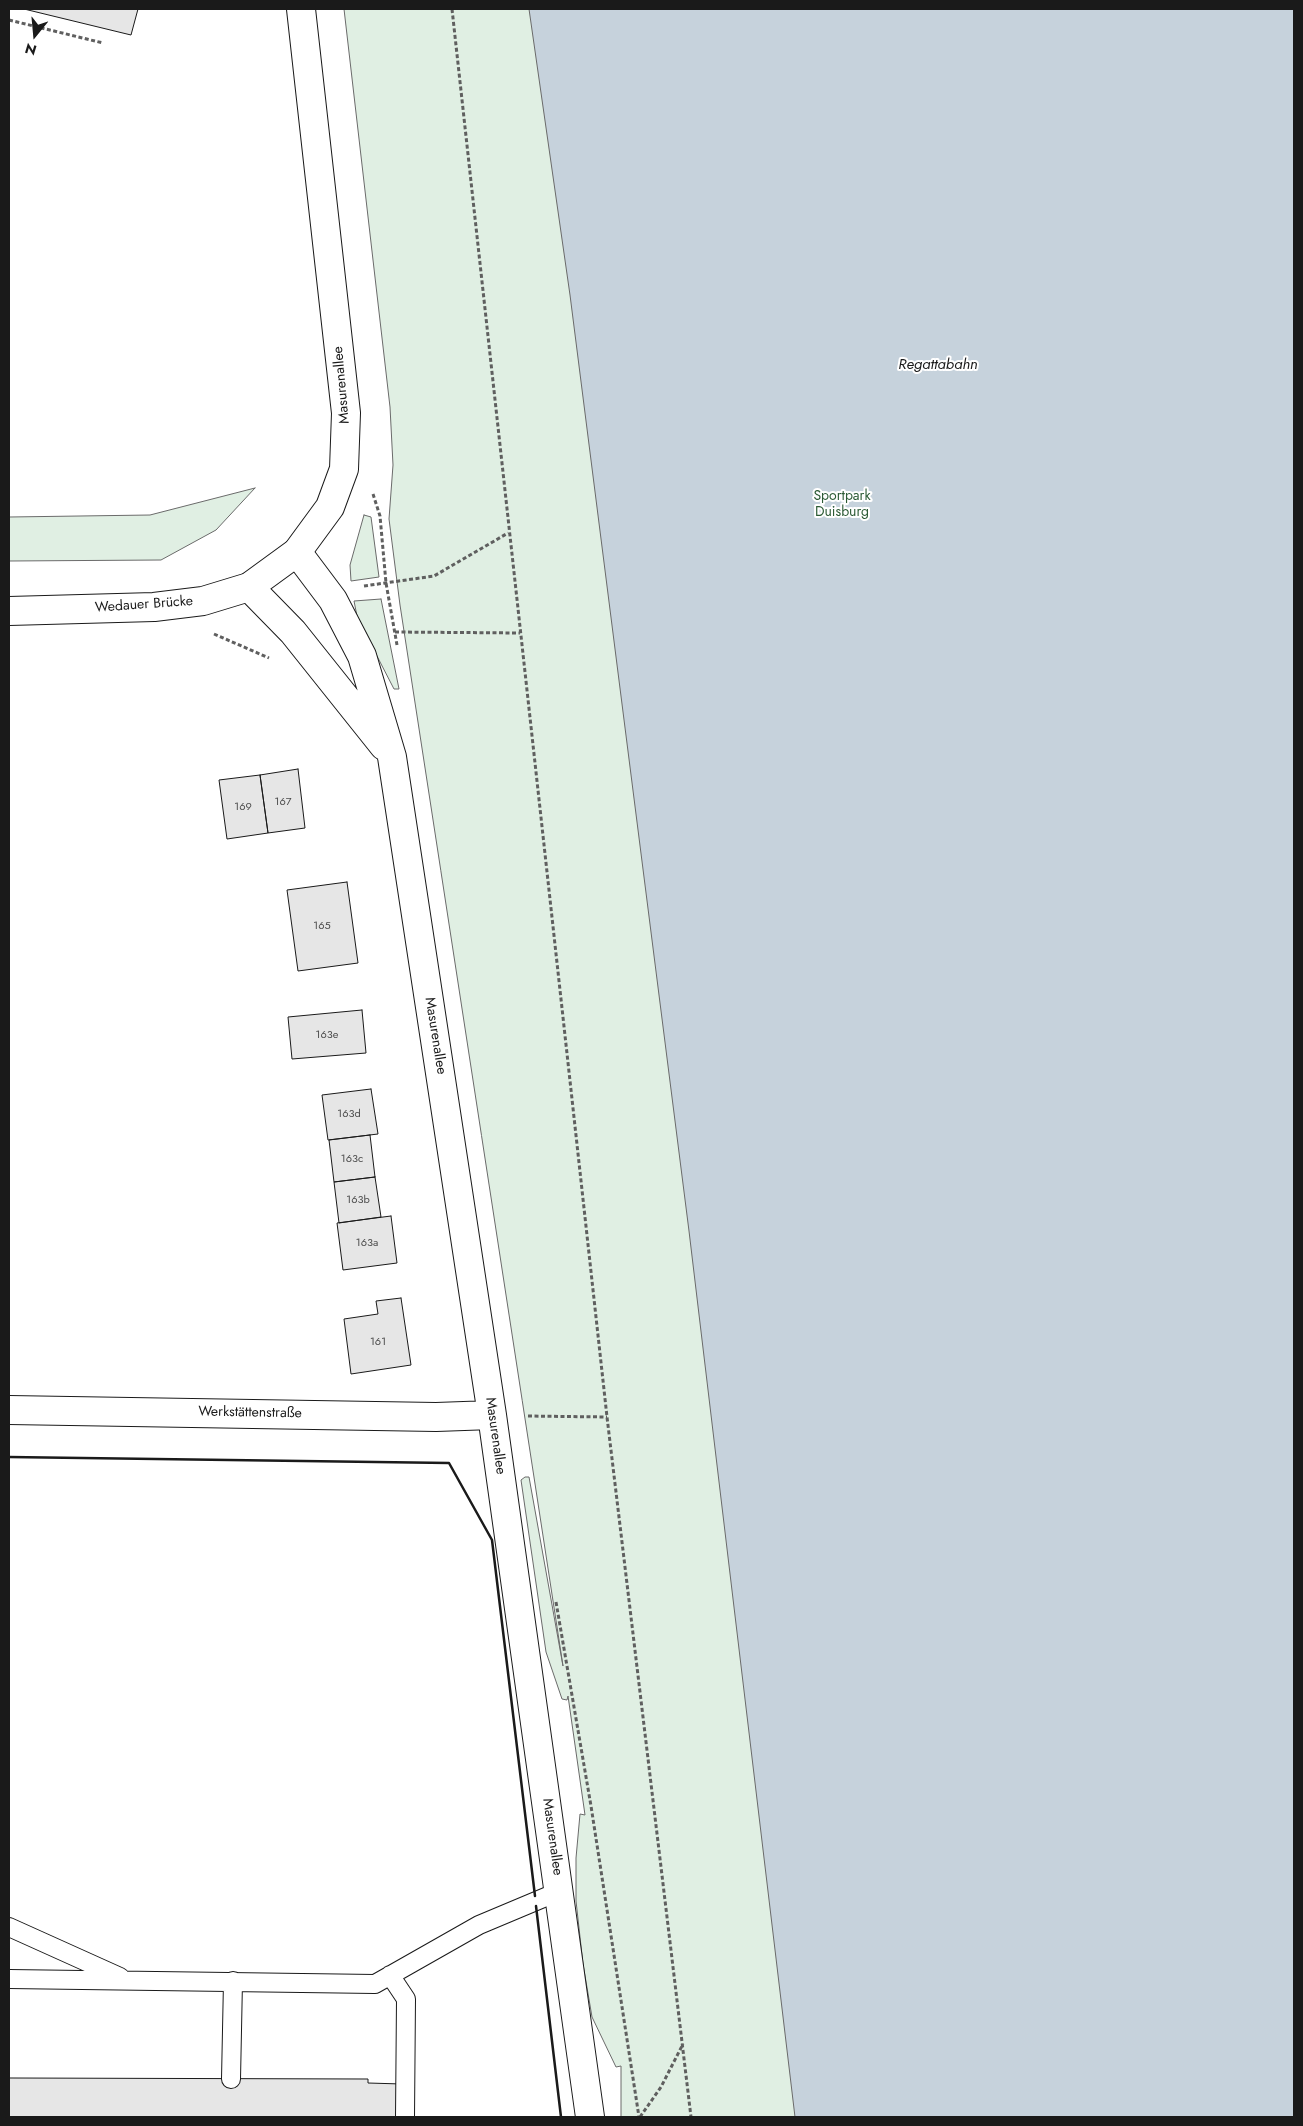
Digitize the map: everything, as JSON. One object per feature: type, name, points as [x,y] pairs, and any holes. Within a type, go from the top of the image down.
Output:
[{"type":"street","name":"Masurenallee","points":[[302,9],[346,413],[344,469],[330,507],[297,552],[334,600],[362,656],[392,756],[492,1415],[560,1890],[590,2117]]},
{"type":"street","name":"Wedauer Brücke","points":[[9,611],[154,607],[203,601],[249,587],[297,552]]},
{"type":"street","name":"Masurenallee","points":[[249,587],[293,632],[392,756]]},
{"type":"street","name":"Werkstättenstraße","points":[[9,1410],[436,1417],[492,1415]]},
{"type":"lane","points":[[9,1979],[374,1984],[479,1925],[560,1890]]},
{"type":"lane","points":[[9,1927],[128,1980]]},
{"type":"lane","points":[[390,1975],[406,1999],[406,2117]]},
{"type":"lane","points":[[231,2079],[233,1981]]},
{"type":"path","points":[[452,9],[508,533],[607,1417],[691,2117]]},
{"type":"path","points":[[9,20],[103,43]]},
{"type":"path","points":[[371,488],[380,516],[386,583],[395,632],[520,634]]},
{"type":"path","points":[[386,583],[434,576],[508,533]]},
{"type":"path","points":[[206,631],[268,659],[293,632]]},
{"type":"path","points":[[492,1415],[607,1417]]},
{"type":"path","points":[[556,1601],[591,1806],[639,2117]]},
{"type":"path","points":[[639,2117],[661,2087],[683,2043]]},
{"type":"green space","name":"Regattabahn","points":[[344,9],[1294,9],[1294,2117],[621,2117],[621,2066],[616,2067],[592,2017],[583,1964],[576,1901],[576,1858],[580,1814],[585,1815],[568,1696],[567,1700],[562,1699],[546,1652],[521,1480],[525,1477],[529,1477],[563,1666],[400,605],[389,519],[393,465],[390,407]]},
{"type":"green space","points":[[255,488],[216,530],[161,560],[9,561],[9,517],[150,515]]},
{"type":"green space","points":[[364,515],[371,517],[379,577],[351,581],[350,565]]},
{"type":"green space","points":[[381,599],[399,689],[394,689],[363,629],[357,616],[354,601]]},
{"type":"water","name":"Regattabahn","points":[[529,9],[1294,9],[1294,2117],[795,2117],[689,1231],[570,295]]},
{"type":"building","points":[[24,9],[138,9],[131,35]]},
{"type":"building","points":[[298,769],[305,828],[268,833],[260,775]]},
{"type":"building","points":[[260,775],[268,833],[227,839],[219,780]]},
{"type":"building","points":[[347,882],[358,963],[298,971],[287,890]]},
{"type":"building","points":[[362,1010],[366,1053],[292,1059],[288,1017]]},
{"type":"building","points":[[371,1089],[378,1134],[328,1140],[322,1095]]},
{"type":"building","points":[[370,1135],[375,1177],[334,1182],[329,1140]]},
{"type":"building","points":[[375,1177],[381,1217],[339,1223],[334,1182]]},
{"type":"building","points":[[391,1216],[397,1263],[343,1270],[337,1223]]},
{"type":"building","points":[[401,1298],[411,1365],[351,1374],[344,1319],[378,1314],[376,1301]]},
{"type":"building","points":[[9,2078],[368,2079],[368,2083],[402,2084],[402,2117],[9,2117]]},
{"type":"wall","points":[[9,1457],[449,1463],[492,1540],[535,1896]]},
{"type":"wall","points":[[536,1906],[561,2117]]},
{"type":"park label","name":"Sportpark Duisburg","points":[[842,506]]}]
